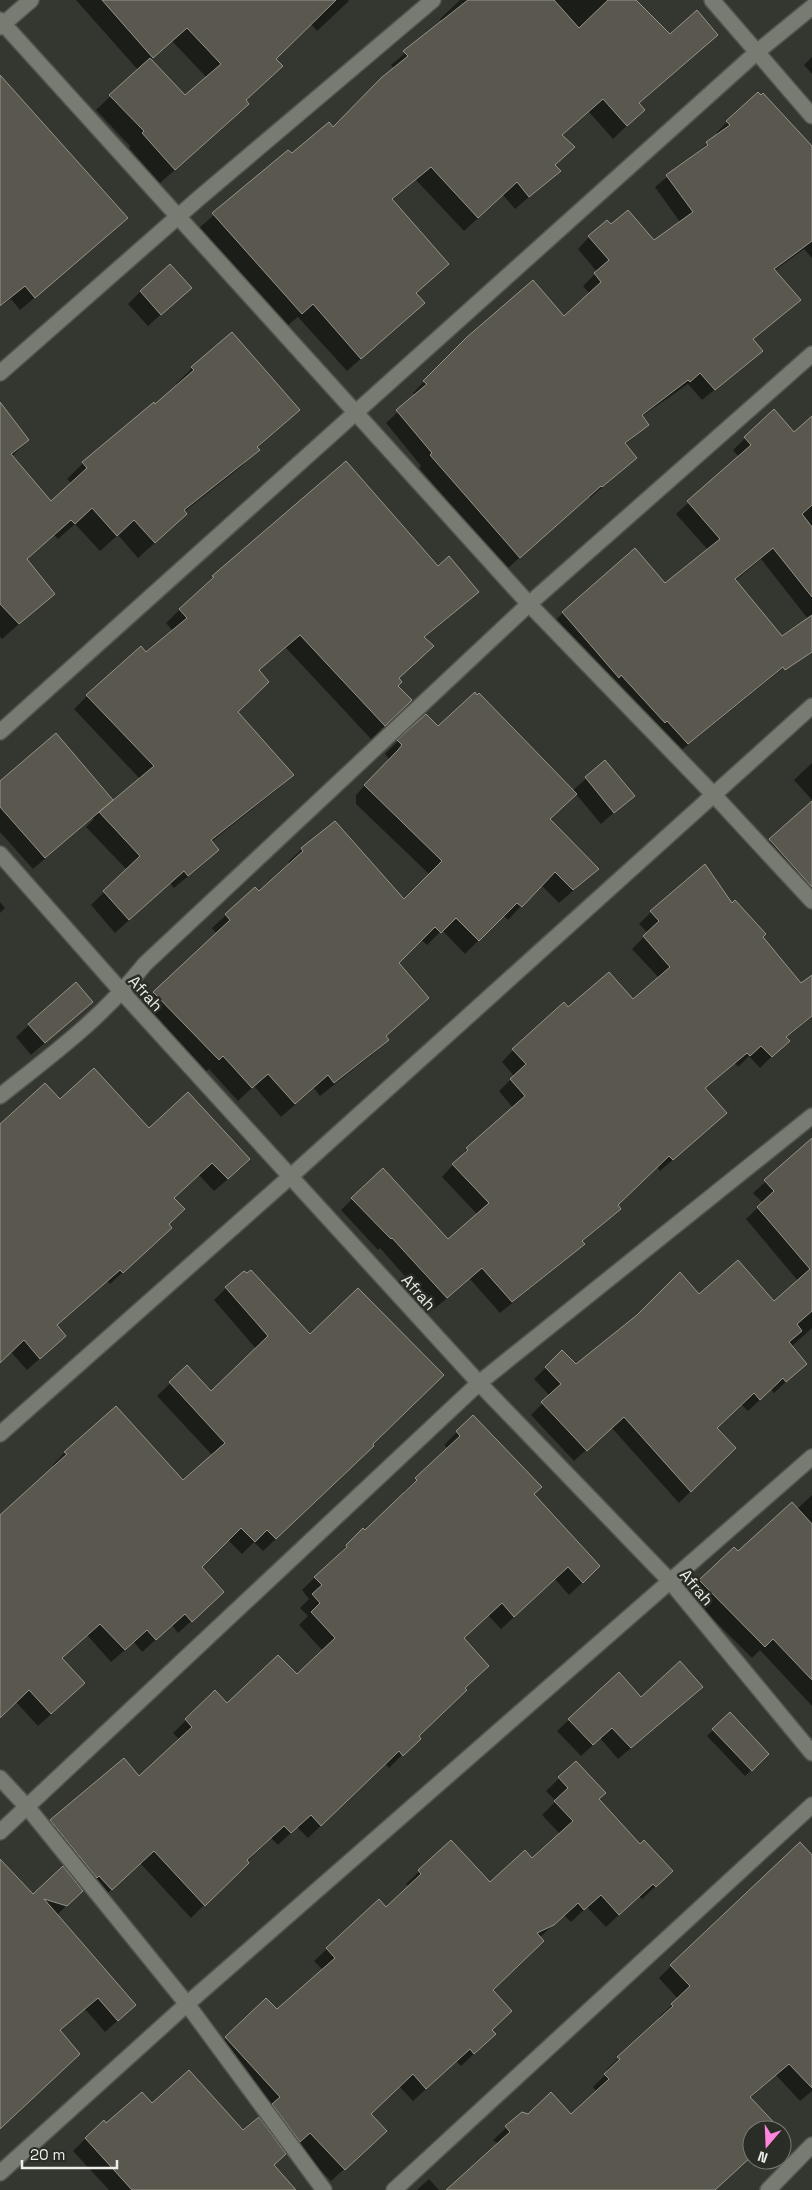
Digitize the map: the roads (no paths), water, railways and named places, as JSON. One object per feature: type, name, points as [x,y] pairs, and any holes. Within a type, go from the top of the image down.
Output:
[{"type":"street","points":[[31,0],[1,24],[529,604],[713,794],[812,901]]},
{"type":"street","points":[[0,373],[179,218],[198,199],[433,0]]},
{"type":"street","points":[[712,0],[812,116]]},
{"type":"street","points":[[0,732],[757,52],[812,7]]},
{"type":"street","points":[[0,1096],[88,1026],[122,992],[145,964],[172,938],[529,604],[812,354]]},
{"type":"street","points":[[0,1434],[291,1176],[812,706]]},
{"type":"street","name":"Afrah","points":[[0,854],[122,992],[479,1383],[669,1580],[812,1753]]},
{"type":"street","points":[[0,1832],[28,1808],[479,1383],[812,1116]]},
{"type":"street","points":[[0,2173],[187,2004],[669,1580],[812,1457]]},
{"type":"street","points":[[0,1778],[28,1808],[187,2004],[324,2190]]},
{"type":"street","points":[[394,2190],[812,1805]]},
{"type":"street","points":[[768,2190],[812,2145]]}]
